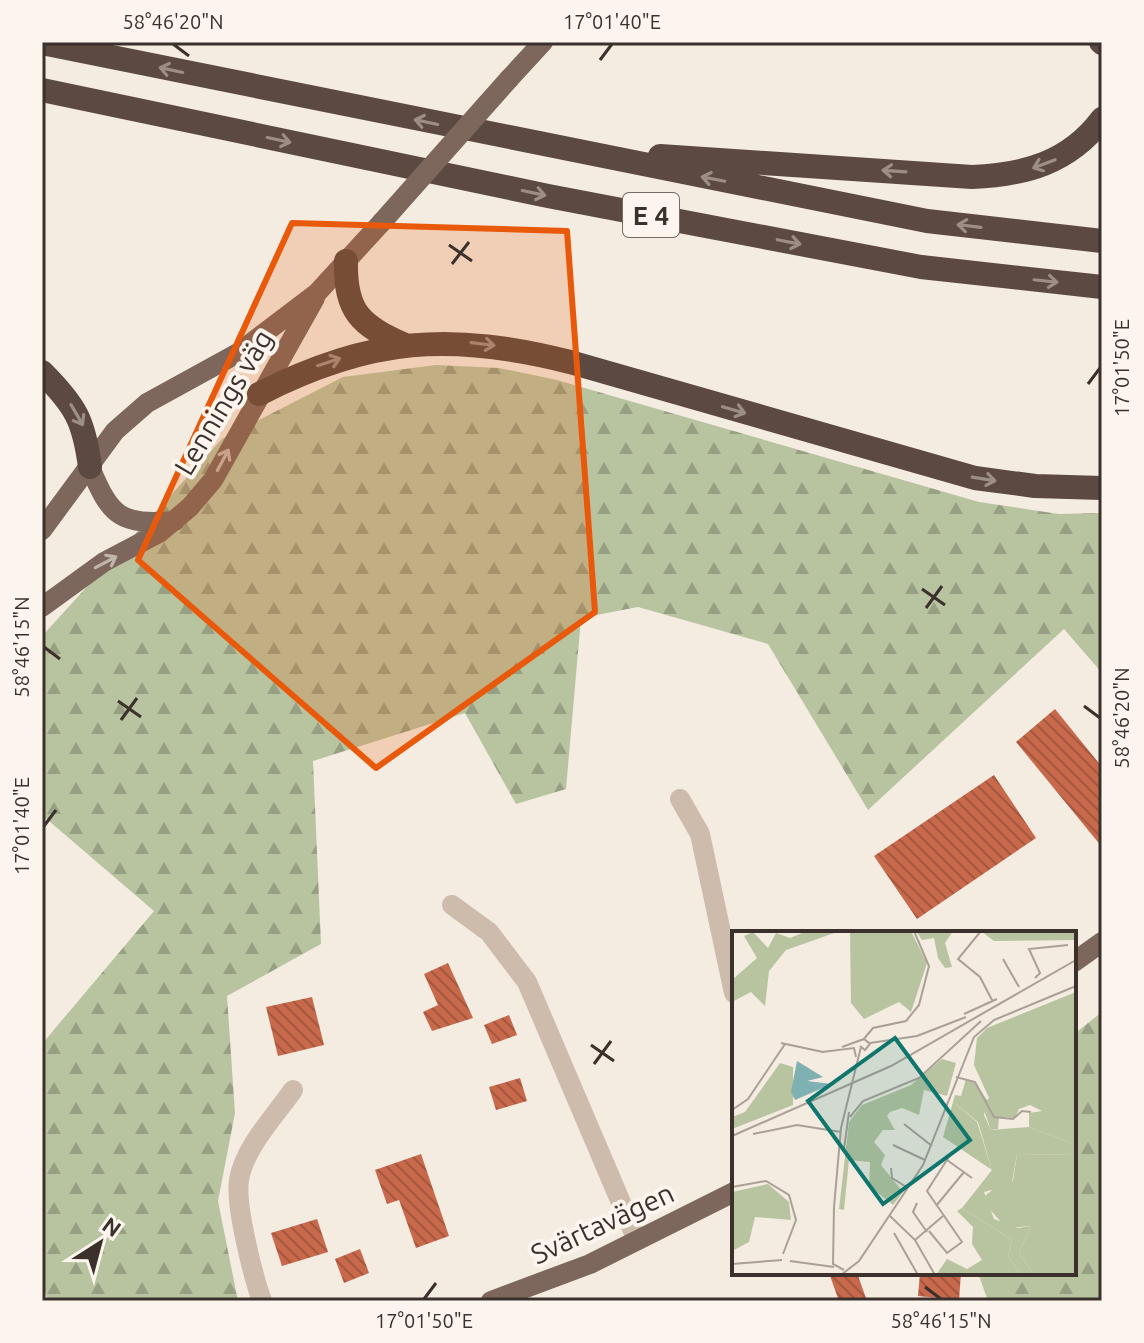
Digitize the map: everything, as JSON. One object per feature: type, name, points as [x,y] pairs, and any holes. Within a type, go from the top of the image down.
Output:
[{"type":"highway","name":"E 4","points":[[42,43],[927,221],[1102,241]]},
{"type":"highway","name":"E 4","points":[[42,90],[533,193],[921,267],[1102,287]]},
{"type":"highway","points":[[557,149],[972,177],[1001,175],[1048,164],[1066,155],[1102,119]]},
{"type":"highway","points":[[346,261],[345,292],[353,309],[367,325],[405,345]]},
{"type":"highway","points":[[259,394],[312,368],[405,345],[468,342],[511,347],[975,478],[1035,486],[1102,488]]},
{"type":"highway","points":[[42,372],[73,406],[85,429],[90,467]]},
{"type":"main road","points":[[317,293],[543,42]]},
{"type":"main road","name":"Lennings väg","points":[[42,530],[115,431],[147,403],[238,353],[317,293]]},
{"type":"main road","name":"Lennings väg","points":[[42,607],[104,562],[131,550],[175,521],[213,480],[259,394],[293,342],[317,293]]},
{"type":"main road","points":[[90,467],[101,493],[119,515],[138,524],[175,521]]},
{"type":"main road","points":[[1076,961],[1102,942]]},
{"type":"main road","name":"Svärtavägen","points":[[491,1301],[590,1264],[732,1193]]},
{"type":"street","points":[[680,799],[700,834],[732,984]]},
{"type":"street","points":[[452,905],[489,932],[527,982],[637,1240]]},
{"type":"street","points":[[262,1301],[254,1279],[239,1180],[254,1146],[293,1090]]},
{"type":"highlighted area","points":[[292,223],[567,231],[595,612],[376,768],[138,560]]},
{"type":"green space","points":[[436,365],[499,368],[557,380],[979,502],[1059,514],[1102,513],[1102,673],[1064,629],[868,810],[768,644],[638,607],[581,618],[566,789],[516,804],[465,713],[313,761],[321,944],[227,996],[235,1113],[218,1201],[238,1301],[48,1301],[42,1283],[42,1044],[154,911],[42,815],[42,636],[222,439],[343,377]]},
{"type":"green space","points":[[1102,1012],[1102,1301],[988,1301],[979,1275],[1076,1275],[1076,1032]]},
{"type":"building","points":[[1055,709],[1102,767],[1102,847],[1016,742]]},
{"type":"building","points":[[994,775],[1036,838],[917,919],[874,856]]},
{"type":"building","points":[[448,963],[473,1018],[432,1031],[423,1012],[438,1005],[424,974]]},
{"type":"building","points":[[312,997],[324,1045],[278,1056],[266,1007]]},
{"type":"building","points":[[509,1015],[517,1035],[492,1044],[484,1025]]},
{"type":"building","points":[[520,1078],[527,1101],[496,1110],[489,1087]]},
{"type":"building","points":[[421,1154],[449,1236],[416,1248],[399,1200],[387,1204],[375,1170]]},
{"type":"building","points":[[317,1219],[328,1252],[282,1266],[271,1233]]},
{"type":"building","points":[[360,1249],[369,1273],[344,1283],[335,1259]]},
{"type":"building","points":[[830,1275],[858,1275],[867,1301],[839,1301]]},
{"type":"building","points":[[920,1275],[961,1275],[959,1300],[918,1296]]}]
